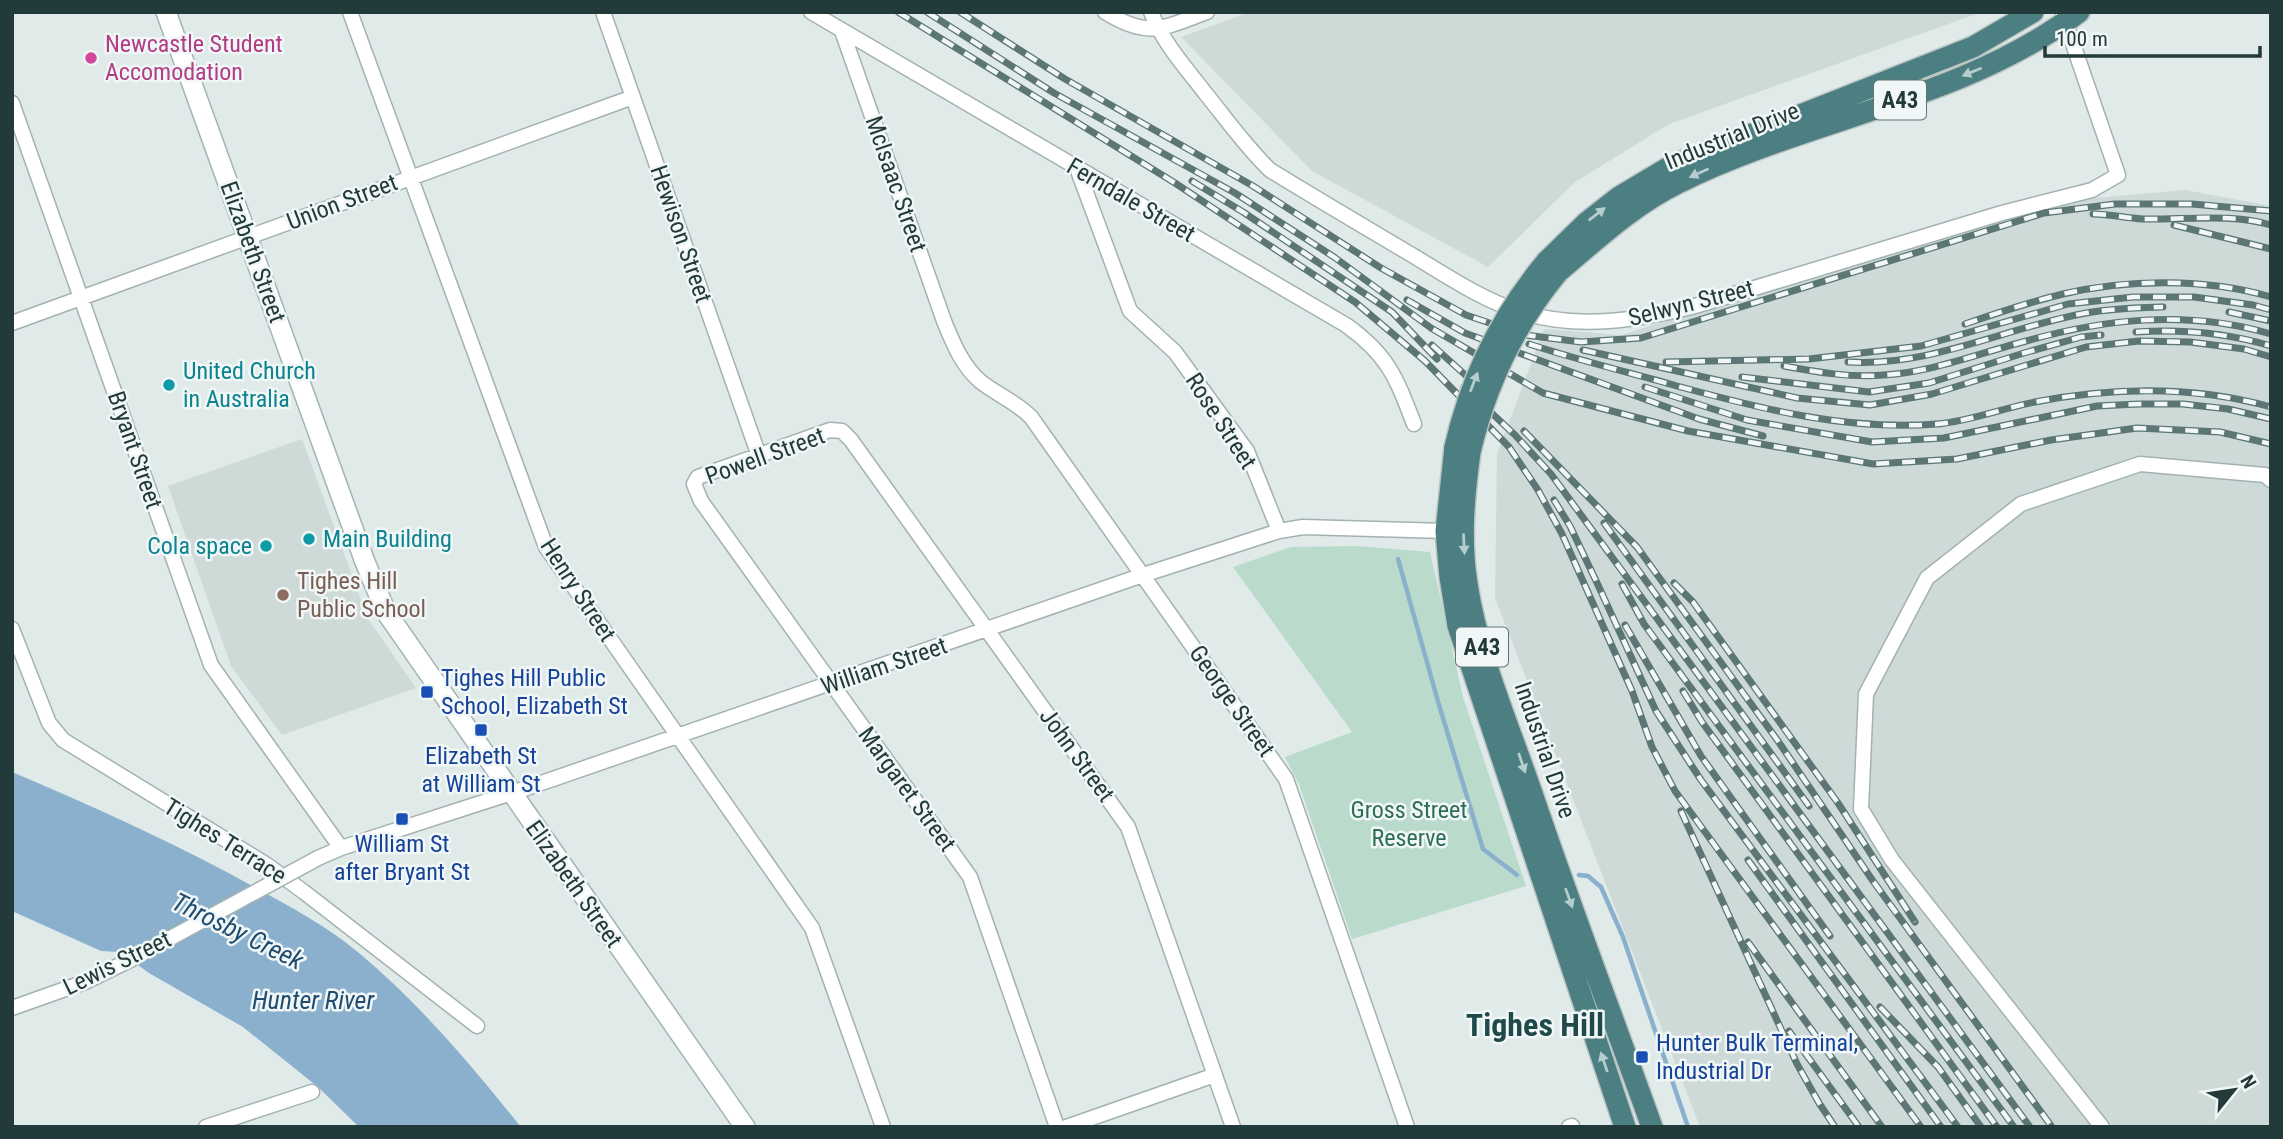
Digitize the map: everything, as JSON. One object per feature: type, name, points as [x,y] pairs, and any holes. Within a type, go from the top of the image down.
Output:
[{"type":"highway","name":"Industrial Drive","points":[[1553,266],[1586,223],[1619,197],[1671,166],[1973,47],[2033,12]]},
{"type":"highway","name":"Industrial Drive","points":[[1625,1127],[1458,626],[1446,531],[1462,450],[1469,394],[1490,345],[1516,301],[1553,266],[1626,215],[1677,183],[1718,165],[1923,93],[1990,65],[2069,16]]},
{"type":"highway","name":"Industrial Drive","points":[[1462,450],[1465,484],[1463,532],[1467,582],[1477,631],[1546,833],[1652,1127]]},
{"type":"main road","name":"Elizabeth Street","points":[[166,12],[378,597],[394,628],[745,1127]]},
{"type":"street","name":"Henry Street","points":[[351,12],[546,547],[812,929],[883,1127]]},
{"type":"street","name":"Hewison Street","points":[[603,12],[760,456]]},
{"type":"street","name":"Ferndale Street","points":[[811,12],[1346,325],[1370,342],[1396,379],[1414,424]]},
{"type":"street","points":[[1105,12],[1141,29],[1158,30],[1207,12]]},
{"type":"street","name":"Selwyn Street","points":[[1151,12],[1158,30],[1254,155],[1270,170],[1478,294],[1522,312],[1564,320],[1610,321],[1648,318],[1695,306],[2002,213],[2092,190],[2118,175],[2069,16]]},
{"type":"street","name":"McIsaac Street","points":[[842,31],[951,337]]},
{"type":"street","name":"Union Street","points":[[12,323],[633,97]]},
{"type":"street","name":"Bryant Street","points":[[12,103],[211,665],[330,853]]},
{"type":"street","name":"Rose Street","points":[[1077,169],[1130,311],[1175,352],[1247,451],[1279,531]]},
{"type":"street","name":"George Street","points":[[951,337],[965,365],[974,375],[1021,407],[1031,417],[1286,779],[1407,1127]]},
{"type":"street","name":"Powell Street","points":[[694,484],[698,477],[830,430],[837,430]]},
{"type":"street","name":"John Street","points":[[837,430],[851,440],[1128,827],[1233,1127]]},
{"type":"street","points":[[2102,1127],[1892,860],[1861,809],[1866,694],[1927,578],[2021,504],[2140,464],[2265,475],[2271,480]]},
{"type":"street","name":"Margaret Street","points":[[694,484],[701,502],[970,877],[1057,1127]]},
{"type":"street","name":"William Street","points":[[330,853],[1279,531],[1303,527],[1446,531]]},
{"type":"street","name":"Tighes Terrace","points":[[12,629],[49,723],[63,740],[267,865],[477,1026]]},
{"type":"street","name":"Lewis Street","points":[[12,1008],[85,982],[330,853]]},
{"type":"street","points":[[1066,1127],[1215,1075]]},
{"type":"street","points":[[206,1127],[312,1092]]},
{"type":"shaded area","points":[[1250,12],[1982,12],[1669,124],[1574,183],[1488,267],[1312,171],[1181,37]]},
{"type":"shaded area","points":[[2185,190],[2271,206],[2271,1127],[1700,1127],[1495,598],[1497,454],[1544,329],[1622,335],[1855,260],[2062,201]]},
{"type":"shaded area","name":"Tighes Hill Public School","points":[[302,439],[368,619],[416,688],[282,735],[231,666],[168,486]]},
{"type":"green space","name":"Gross Street Reserve","points":[[1358,546],[1430,552],[1463,697],[1526,886],[1352,939],[1299,784],[1285,757],[1352,732],[1233,567],[1291,547]]},
{"type":"water","name":"Hunter River","points":[[12,772],[105,812],[196,856],[335,935],[359,953],[424,1014],[521,1127],[359,1127],[318,1087],[243,1027],[149,973],[120,952],[101,951],[12,911]]},
{"type":"waterway","points":[[1398,559],[1483,849],[1517,875]]},
{"type":"waterway","points":[[1579,875],[1588,876],[1601,887],[1623,937],[1688,1127]]},
{"type":"railway","points":[[898,12],[1175,183],[1355,302],[1425,361],[1509,447],[1538,490],[1562,534],[1632,691],[1652,747],[1675,791],[1921,1127]]},
{"type":"railway","points":[[927,12],[1054,93],[1235,193],[1334,257],[1431,328],[1543,393],[1688,431],[1873,464],[1957,459],[2051,440],[2137,428],[2220,432],[2271,444]]},
{"type":"railway","points":[[960,12],[1065,79],[1253,186],[1381,268],[1466,315],[1525,335],[1581,342],[1641,338],[2044,213],[2115,204],[2192,204],[2271,211]]},
{"type":"railway","points":[[1192,181],[1392,312],[1437,359]]},
{"type":"railway","points":[[2093,214],[2142,219],[2240,219],[2271,225]]},
{"type":"railway","points":[[2174,225],[2271,249]]},
{"type":"railway","points":[[1965,324],[2050,297],[2114,285],[2194,284],[2220,286],[2271,297]]},
{"type":"railway","points":[[1666,362],[1809,359],[1921,346],[2068,304],[2133,297],[2194,297],[2271,310]]},
{"type":"railway","points":[[1407,300],[1465,333],[1699,419],[1763,436]]},
{"type":"railway","points":[[1848,362],[1876,362],[1931,354],[2079,314],[2163,307]]},
{"type":"railway","points":[[2229,312],[2271,321]]},
{"type":"railway","points":[[1784,366],[1846,375],[1901,373],[1936,367],[2081,328],[2144,320],[2207,321],[2271,334]]},
{"type":"railway","points":[[2136,332],[2204,333],[2271,346]]},
{"type":"railway","points":[[1742,377],[1869,392],[1929,383],[2081,337],[2101,335]]},
{"type":"railway","points":[[1583,350],[1797,398],[1870,405],[1932,394],[2086,347],[2139,341],[2190,342],[2244,349],[2271,357]]},
{"type":"railway","points":[[1529,344],[1741,403],[1805,416],[1870,424],[1937,424],[2035,402],[2124,391],[2213,395],[2271,407]]},
{"type":"railway","points":[[1432,345],[1482,390]]},
{"type":"railway","points":[[1464,387],[1515,435],[1551,474],[2030,1127]]},
{"type":"railway","points":[[1645,387],[1747,420],[1872,442],[1944,438],[2097,406],[2183,404],[2228,409],[2271,419]]},
{"type":"railway","points":[[1524,431],[1637,547],[1778,741],[1873,881],[2052,1127]]},
{"type":"railway","points":[[1554,500],[1570,526],[1656,711],[1701,780],[1958,1127]]},
{"type":"railway","points":[[1604,523],[1809,806]]},
{"type":"railway","points":[[1674,583],[1693,602],[1838,803],[1915,922]]},
{"type":"railway","points":[[1622,584],[1644,624],[2014,1127]]},
{"type":"railway","points":[[1625,625],[1701,756],[1830,936]]},
{"type":"railway","points":[[1683,691],[1702,722],[1997,1127]]},
{"type":"railway","points":[[1681,811],[1797,1064],[1835,1127]]},
{"type":"railway","points":[[1748,860],[1941,1127]]},
{"type":"railway","points":[[1748,942],[1882,1127]]},
{"type":"railway","points":[[1880,1007],[1938,1067],[1981,1127]]},
{"type":"railway","points":[[1789,1031],[1859,1127]]},
{"type":"place","name":"Newcastle Student Accomodation","points":[[91,58]]},
{"type":"place","name":"United Church in Australia","points":[[169,385]]},
{"type":"place","name":"Main Building","points":[[309,539]]},
{"type":"place","name":"Cola space","points":[[266,546]]},
{"type":"place","name":"Tighes Hill Public School","points":[[283,595]]},
{"type":"place","name":"Tighes Hill Public School, Elizabeth St","points":[[427,692]]},
{"type":"place","name":"Elizabeth St at William St","points":[[481,730]]},
{"type":"place","name":"William St after Bryant St","points":[[402,819]]},
{"type":"place","name":"Hunter Bulk Terminal, Industrial Dr","points":[[1642,1057]]},
{"type":"district","name":"Tighes Hill","points":[[1535,1025]]},
{"type":"water label","name":"Throsby Creek","points":[[238,931]]}]
